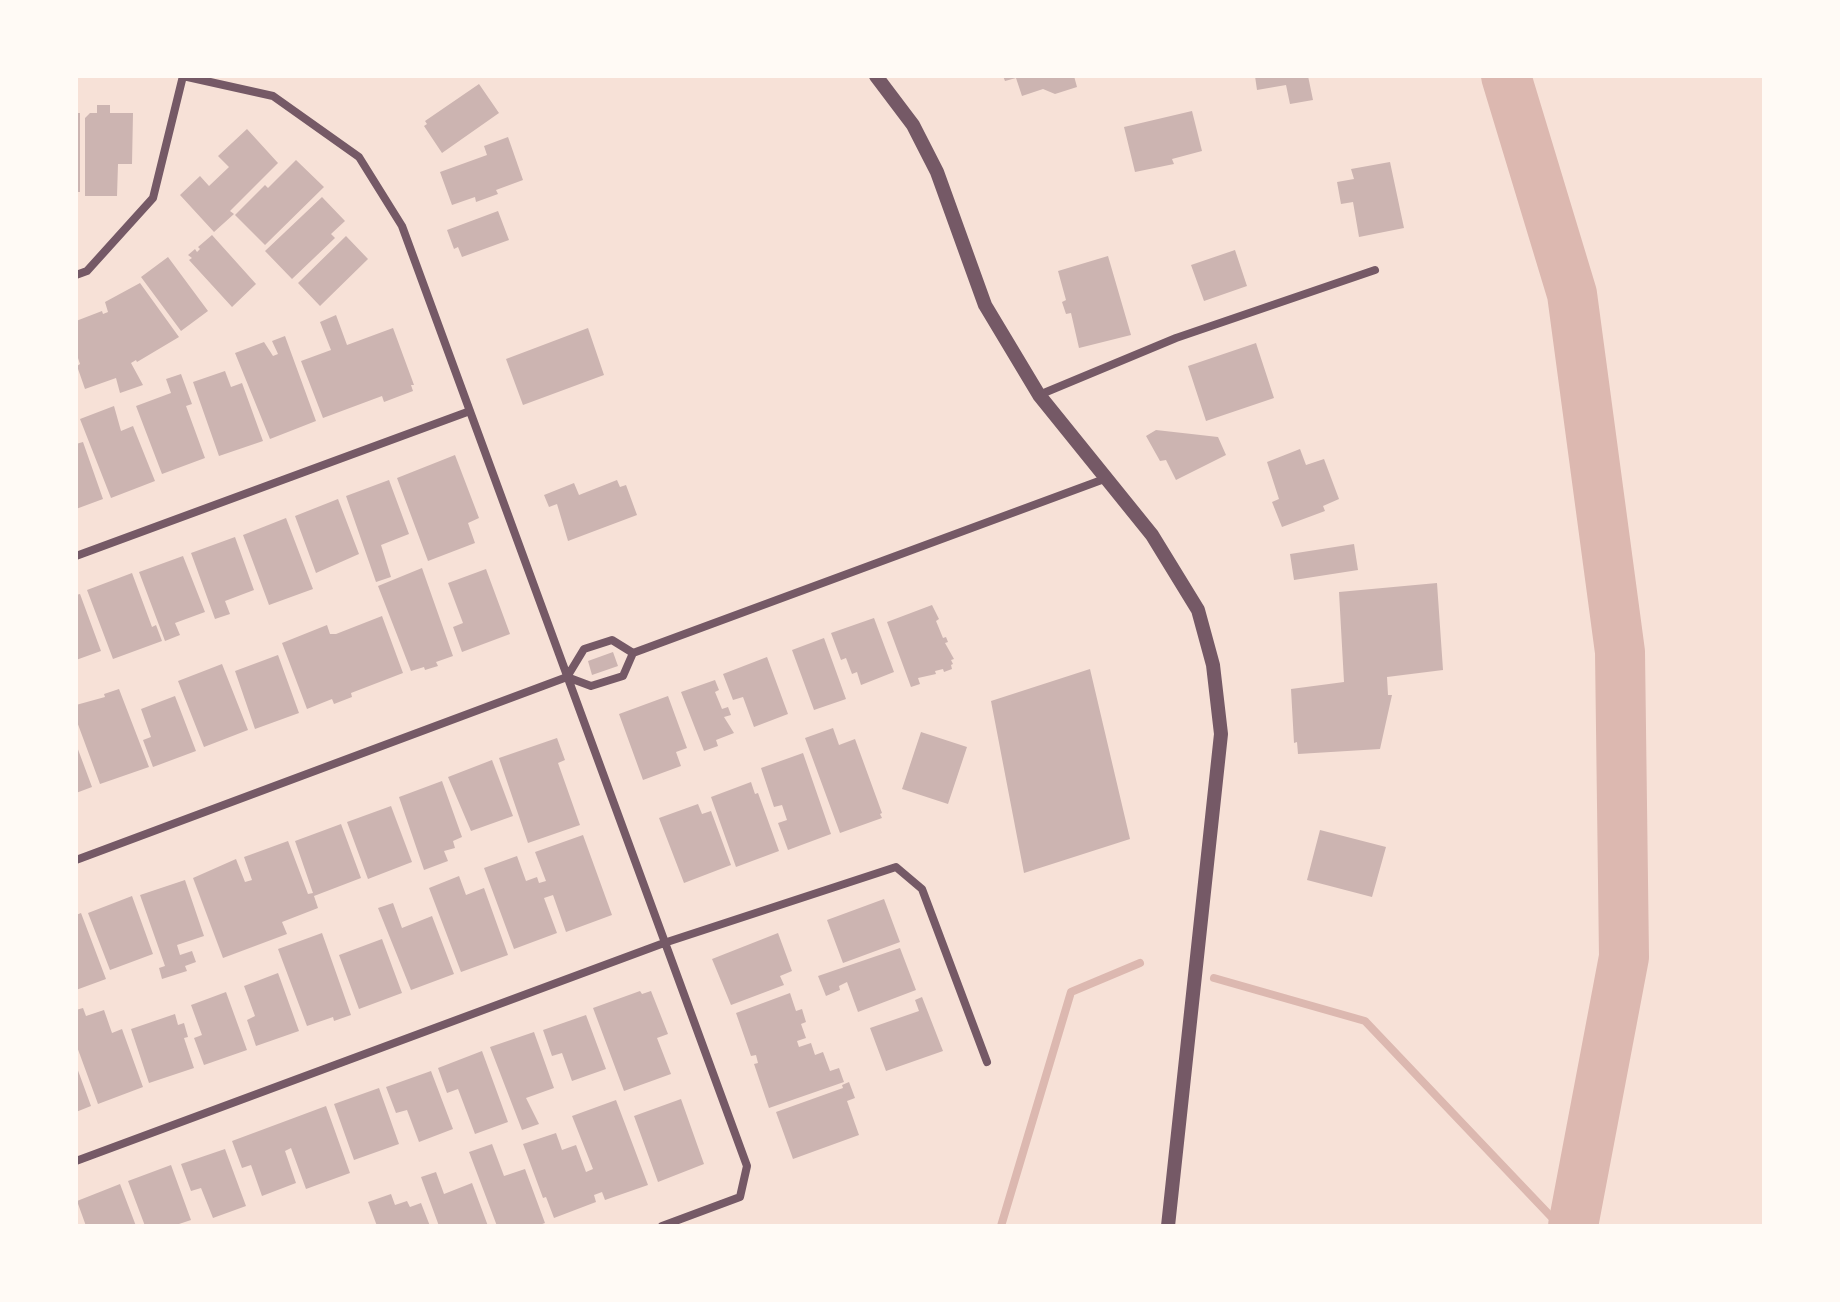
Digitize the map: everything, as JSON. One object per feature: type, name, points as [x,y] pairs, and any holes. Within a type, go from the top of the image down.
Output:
[{"type":"street","points":[[76,275],[87,271],[153,198],[183,76],[273,96],[359,157],[402,226],[747,1166],[740,1197],[662,1226]]},
{"type":"street","points":[[876,76],[913,125],[937,172],[985,305],[1039,395],[1152,535],[1198,610],[1213,665],[1221,734],[1168,1226]]},
{"type":"street","points":[[1039,395],[1176,338],[1375,270]]},
{"type":"street","points":[[76,556],[470,411]]},
{"type":"street","points":[[567,677],[591,686],[623,676],[633,653],[1107,478]]},
{"type":"street","points":[[76,860],[567,677],[584,649],[612,640],[633,653]]},
{"type":"street","points":[[76,1161],[664,943],[896,867],[922,889],[987,1062]]},
{"type":"building","points":[[1003,76],[1074,76],[1077,87],[1055,94],[1043,89],[1022,96],[1016,78],[1005,81]]},
{"type":"building","points":[[1255,76],[1308,76],[1313,100],[1290,104],[1286,85],[1257,90]]},
{"type":"building","points":[[479,84],[499,113],[442,153],[424,126],[427,124],[425,121]]},
{"type":"building","points":[[97,105],[110,105],[110,113],[133,113],[132,164],[118,164],[117,196],[85,196],[85,118],[90,113],[97,113]]},
{"type":"building","points":[[1192,111],[1202,151],[1172,159],[1174,164],[1135,172],[1124,127]]},
{"type":"building","points":[[76,113],[80,113],[80,192],[76,192]]},
{"type":"building","points":[[247,129],[278,163],[230,211],[234,214],[214,232],[180,195],[200,176],[209,186],[229,167],[218,156]]},
{"type":"building","points":[[508,137],[523,180],[476,202],[475,197],[452,205],[440,172],[487,155],[484,146]]},
{"type":"building","points":[[296,160],[324,187],[265,245],[235,215]]},
{"type":"building","points":[[1390,162],[1404,228],[1359,237],[1353,202],[1341,204],[1337,182],[1354,179],[1351,169]]},
{"type":"building","points":[[322,197],[345,221],[331,234],[335,238],[292,279],[265,251]]},
{"type":"building","points":[[498,211],[509,240],[462,257],[458,247],[454,249],[447,230]]},
{"type":"building","points":[[212,235],[256,284],[232,307],[189,260],[192,258],[188,255],[195,249],[197,252],[198,247]]},
{"type":"building","points":[[346,236],[368,259],[320,306],[298,283]]},
{"type":"building","points":[[1235,250],[1247,286],[1204,301],[1191,265]]},
{"type":"building","points":[[1108,256],[1131,335],[1079,348],[1071,313],[1066,314],[1062,302],[1066,300],[1058,271]]},
{"type":"building","points":[[168,257],[208,311],[181,331],[141,277]]},
{"type":"building","points":[[140,283],[179,337],[131,363],[143,385],[120,393],[116,378],[85,389],[77,366],[80,364],[76,352],[76,321],[102,311],[103,314],[108,312],[105,302]]},
{"type":"building","points":[[336,315],[347,345],[393,328],[414,385],[411,385],[413,391],[384,402],[382,396],[323,418],[301,361],[331,350],[320,322]]},
{"type":"building","points":[[588,328],[604,375],[523,405],[506,359]]},
{"type":"building","points":[[285,336],[316,421],[270,439],[235,353],[264,342],[273,356],[278,354],[272,341]]},
{"type":"building","points":[[1256,343],[1274,398],[1206,421],[1188,366]]},
{"type":"building","points":[[225,371],[231,387],[242,383],[263,441],[219,456],[193,382]]},
{"type":"building","points":[[181,374],[192,404],[186,406],[205,458],[162,474],[136,406],[171,393],[166,379]]},
{"type":"building","points":[[114,406],[121,431],[133,426],[155,481],[111,498],[80,419]]},
{"type":"building","points":[[1156,430],[1218,437],[1226,455],[1176,480],[1166,460],[1160,461],[1146,436]]},
{"type":"building","points":[[83,442],[103,499],[76,509],[76,444]]},
{"type":"building","points":[[1300,449],[1306,465],[1324,459],[1339,499],[1323,506],[1325,511],[1282,527],[1272,502],[1279,499],[1267,462]]},
{"type":"building","points":[[455,455],[479,518],[468,523],[475,543],[428,561],[397,478]]},
{"type":"building","points":[[389,480],[409,534],[381,545],[391,577],[376,582],[346,496]]},
{"type":"building","points":[[617,480],[620,487],[626,485],[637,515],[568,541],[557,504],[549,507],[544,495],[574,483],[579,495]]},
{"type":"building","points":[[338,499],[359,554],[316,573],[295,516]]},
{"type":"building","points":[[286,518],[313,589],[269,605],[243,535]]},
{"type":"building","points":[[235,537],[254,590],[225,601],[230,614],[215,619],[191,553]]},
{"type":"building","points":[[1354,544],[1358,570],[1294,580],[1290,554]]},
{"type":"building","points":[[183,556],[205,612],[175,623],[180,635],[165,641],[139,572]]},
{"type":"building","points":[[422,568],[453,656],[436,662],[438,666],[411,671],[378,586]]},
{"type":"building","points":[[486,569],[510,634],[462,652],[453,627],[463,623],[448,583]]},
{"type":"building","points":[[132,573],[152,627],[156,625],[162,641],[113,659],[87,590]]},
{"type":"building","points":[[1437,583],[1443,670],[1387,677],[1388,695],[1392,695],[1380,749],[1298,754],[1297,742],[1294,743],[1291,689],[1344,682],[1339,592]]},
{"type":"building","points":[[80,594],[101,651],[76,660],[76,595]]},
{"type":"building","points":[[932,605],[954,659],[951,660],[952,669],[935,671],[936,674],[918,678],[920,684],[911,687],[887,622]]},
{"type":"building","points":[[382,616],[403,673],[351,693],[352,697],[334,704],[332,699],[307,709],[282,643],[327,625],[330,634],[336,634]]},
{"type":"building","points":[[874,618],[894,672],[861,685],[857,672],[852,674],[846,658],[841,660],[831,633]]},
{"type":"building","points":[[824,638],[846,699],[814,710],[792,650]]},
{"type":"building","points":[[613,652],[618,666],[592,675],[588,661]]},
{"type":"building","points":[[278,655],[299,713],[255,729],[235,671]]},
{"type":"building","points":[[767,657],[788,714],[754,727],[743,697],[733,700],[723,674]]},
{"type":"building","points":[[222,664],[248,730],[204,747],[178,681]]},
{"type":"building","points":[[1090,669],[1130,839],[1024,873],[991,701]]},
{"type":"building","points":[[715,680],[719,690],[715,692],[722,709],[728,707],[731,715],[724,717],[734,733],[716,740],[718,746],[704,751],[681,692]]},
{"type":"building","points":[[119,689],[149,767],[100,784],[76,719],[76,705],[105,697],[104,694]]},
{"type":"building","points":[[175,696],[196,751],[153,767],[143,740],[151,737],[141,709]]},
{"type":"building","points":[[668,696],[687,748],[676,752],[681,766],[643,780],[619,714]]},
{"type":"building","points":[[833,728],[839,745],[855,739],[882,813],[882,818],[840,833],[805,738]]},
{"type":"building","points":[[921,732],[967,747],[948,804],[902,789]]},
{"type":"building","points":[[557,738],[565,760],[558,763],[580,825],[528,843],[499,758]]},
{"type":"building","points":[[76,744],[92,787],[76,793]]},
{"type":"building","points":[[803,753],[831,834],[788,850],[778,823],[787,820],[782,805],[774,807],[761,768]]},
{"type":"building","points":[[492,760],[513,816],[471,831],[448,777]]},
{"type":"building","points":[[442,781],[462,837],[453,841],[455,848],[444,851],[448,861],[424,870],[399,797]]},
{"type":"building","points":[[751,782],[779,851],[736,867],[711,797]]},
{"type":"building","points":[[698,804],[702,814],[711,811],[731,865],[684,883],[659,818]]},
{"type":"building","points":[[391,806],[412,862],[368,879],[347,822]]},
{"type":"building","points":[[341,824],[361,878],[314,896],[318,908],[282,922],[287,934],[223,958],[193,878],[236,859],[245,882],[252,880],[244,857],[288,841],[308,894],[313,893],[295,841]]},
{"type":"building","points":[[1320,830],[1386,847],[1372,897],[1307,880]]},
{"type":"building","points":[[583,835],[612,915],[566,932],[553,895],[544,898],[557,933],[514,949],[484,868],[517,856],[526,881],[537,877],[539,883],[546,881],[535,852]]},
{"type":"building","points":[[459,876],[466,895],[484,888],[508,955],[461,972],[429,888]]},
{"type":"building","points":[[185,880],[204,936],[177,945],[180,955],[192,951],[196,962],[185,966],[187,971],[162,979],[159,968],[165,966],[140,895]]},
{"type":"building","points":[[132,896],[153,954],[110,970],[88,913]]},
{"type":"building","points":[[884,899],[900,942],[843,963],[827,920]]},
{"type":"building","points":[[393,903],[402,928],[432,916],[454,974],[411,990],[378,908]]},
{"type":"building","points":[[81,913],[106,979],[76,990],[76,915]]},
{"type":"building","points":[[322,933],[351,1015],[334,1021],[333,1017],[307,1026],[278,949]]},
{"type":"building","points":[[778,933],[792,971],[780,976],[784,985],[731,1005],[712,959]]},
{"type":"building","points":[[382,939],[402,993],[359,1009],[339,955]]},
{"type":"building","points":[[900,948],[916,990],[858,1012],[847,982],[839,986],[840,990],[826,996],[818,976]]},
{"type":"building","points":[[278,973],[299,1031],[256,1046],[247,1020],[255,1016],[244,986]]},
{"type":"building","points":[[640,991],[642,994],[651,991],[668,1034],[657,1038],[671,1074],[624,1091],[593,1008]]},
{"type":"building","points":[[226,992],[247,1050],[204,1065],[194,1038],[202,1035],[191,1005]]},
{"type":"building","points":[[790,993],[796,1011],[802,1009],[806,1022],[801,1024],[806,1038],[797,1041],[799,1047],[811,1043],[815,1055],[823,1052],[830,1071],[839,1068],[844,1082],[769,1108],[754,1064],[758,1063],[756,1055],[751,1056],[736,1013]]},
{"type":"building","points":[[922,997],[943,1051],[886,1071],[870,1028],[919,1011],[915,1000]]},
{"type":"building","points":[[83,1008],[86,1016],[104,1010],[112,1033],[122,1029],[143,1087],[98,1104],[76,1044],[76,1010]]},
{"type":"building","points":[[175,1014],[178,1025],[184,1023],[188,1037],[184,1038],[194,1068],[149,1083],[131,1029]]},
{"type":"building","points":[[586,1015],[606,1069],[572,1081],[562,1053],[552,1056],[543,1030]]},
{"type":"building","points":[[534,1032],[554,1088],[526,1098],[539,1124],[522,1130],[490,1047]]},
{"type":"building","points":[[482,1051],[508,1122],[475,1134],[458,1089],[447,1093],[438,1068]]},
{"type":"building","points":[[76,1065],[91,1106],[76,1112]]},
{"type":"building","points":[[431,1071],[453,1129],[419,1142],[407,1110],[396,1113],[386,1087]]},
{"type":"building","points":[[849,1082],[855,1098],[847,1101],[859,1135],[793,1159],[776,1112],[843,1088],[842,1085]]},
{"type":"building","points":[[379,1088],[399,1144],[354,1160],[334,1104]]},
{"type":"building","points":[[681,1099],[704,1164],[658,1182],[634,1116]]},
{"type":"building","points":[[616,1100],[648,1185],[605,1200],[602,1192],[594,1195],[596,1202],[554,1218],[546,1197],[543,1198],[523,1144],[556,1133],[562,1150],[576,1145],[586,1172],[593,1169],[572,1116]]},
{"type":"building","points":[[326,1106],[350,1173],[306,1189],[291,1148],[285,1151],[296,1183],[262,1196],[251,1165],[242,1168],[232,1141]]},
{"type":"building","points":[[492,1144],[504,1176],[525,1169],[545,1223],[537,1226],[497,1226],[469,1152]]},
{"type":"building","points":[[225,1149],[246,1206],[213,1218],[201,1188],[191,1191],[181,1164]]},
{"type":"building","points":[[171,1165],[191,1220],[173,1226],[145,1226],[128,1181]]},
{"type":"building","points":[[436,1172],[444,1194],[472,1183],[488,1226],[439,1226],[421,1177]]},
{"type":"building","points":[[120,1184],[136,1226],[86,1226],[77,1201]]},
{"type":"building","points":[[391,1194],[395,1205],[407,1201],[410,1207],[421,1203],[430,1226],[377,1226],[368,1202]]},
{"type":"waterway","points":[[1506,76],[1572,294],[1620,652],[1624,957],[1573,1226]]},
{"type":"waterway","points":[[1001,1226],[1071,992],[1140,963]]},
{"type":"waterway","points":[[1214,978],[1365,1021],[1560,1226]]}]
